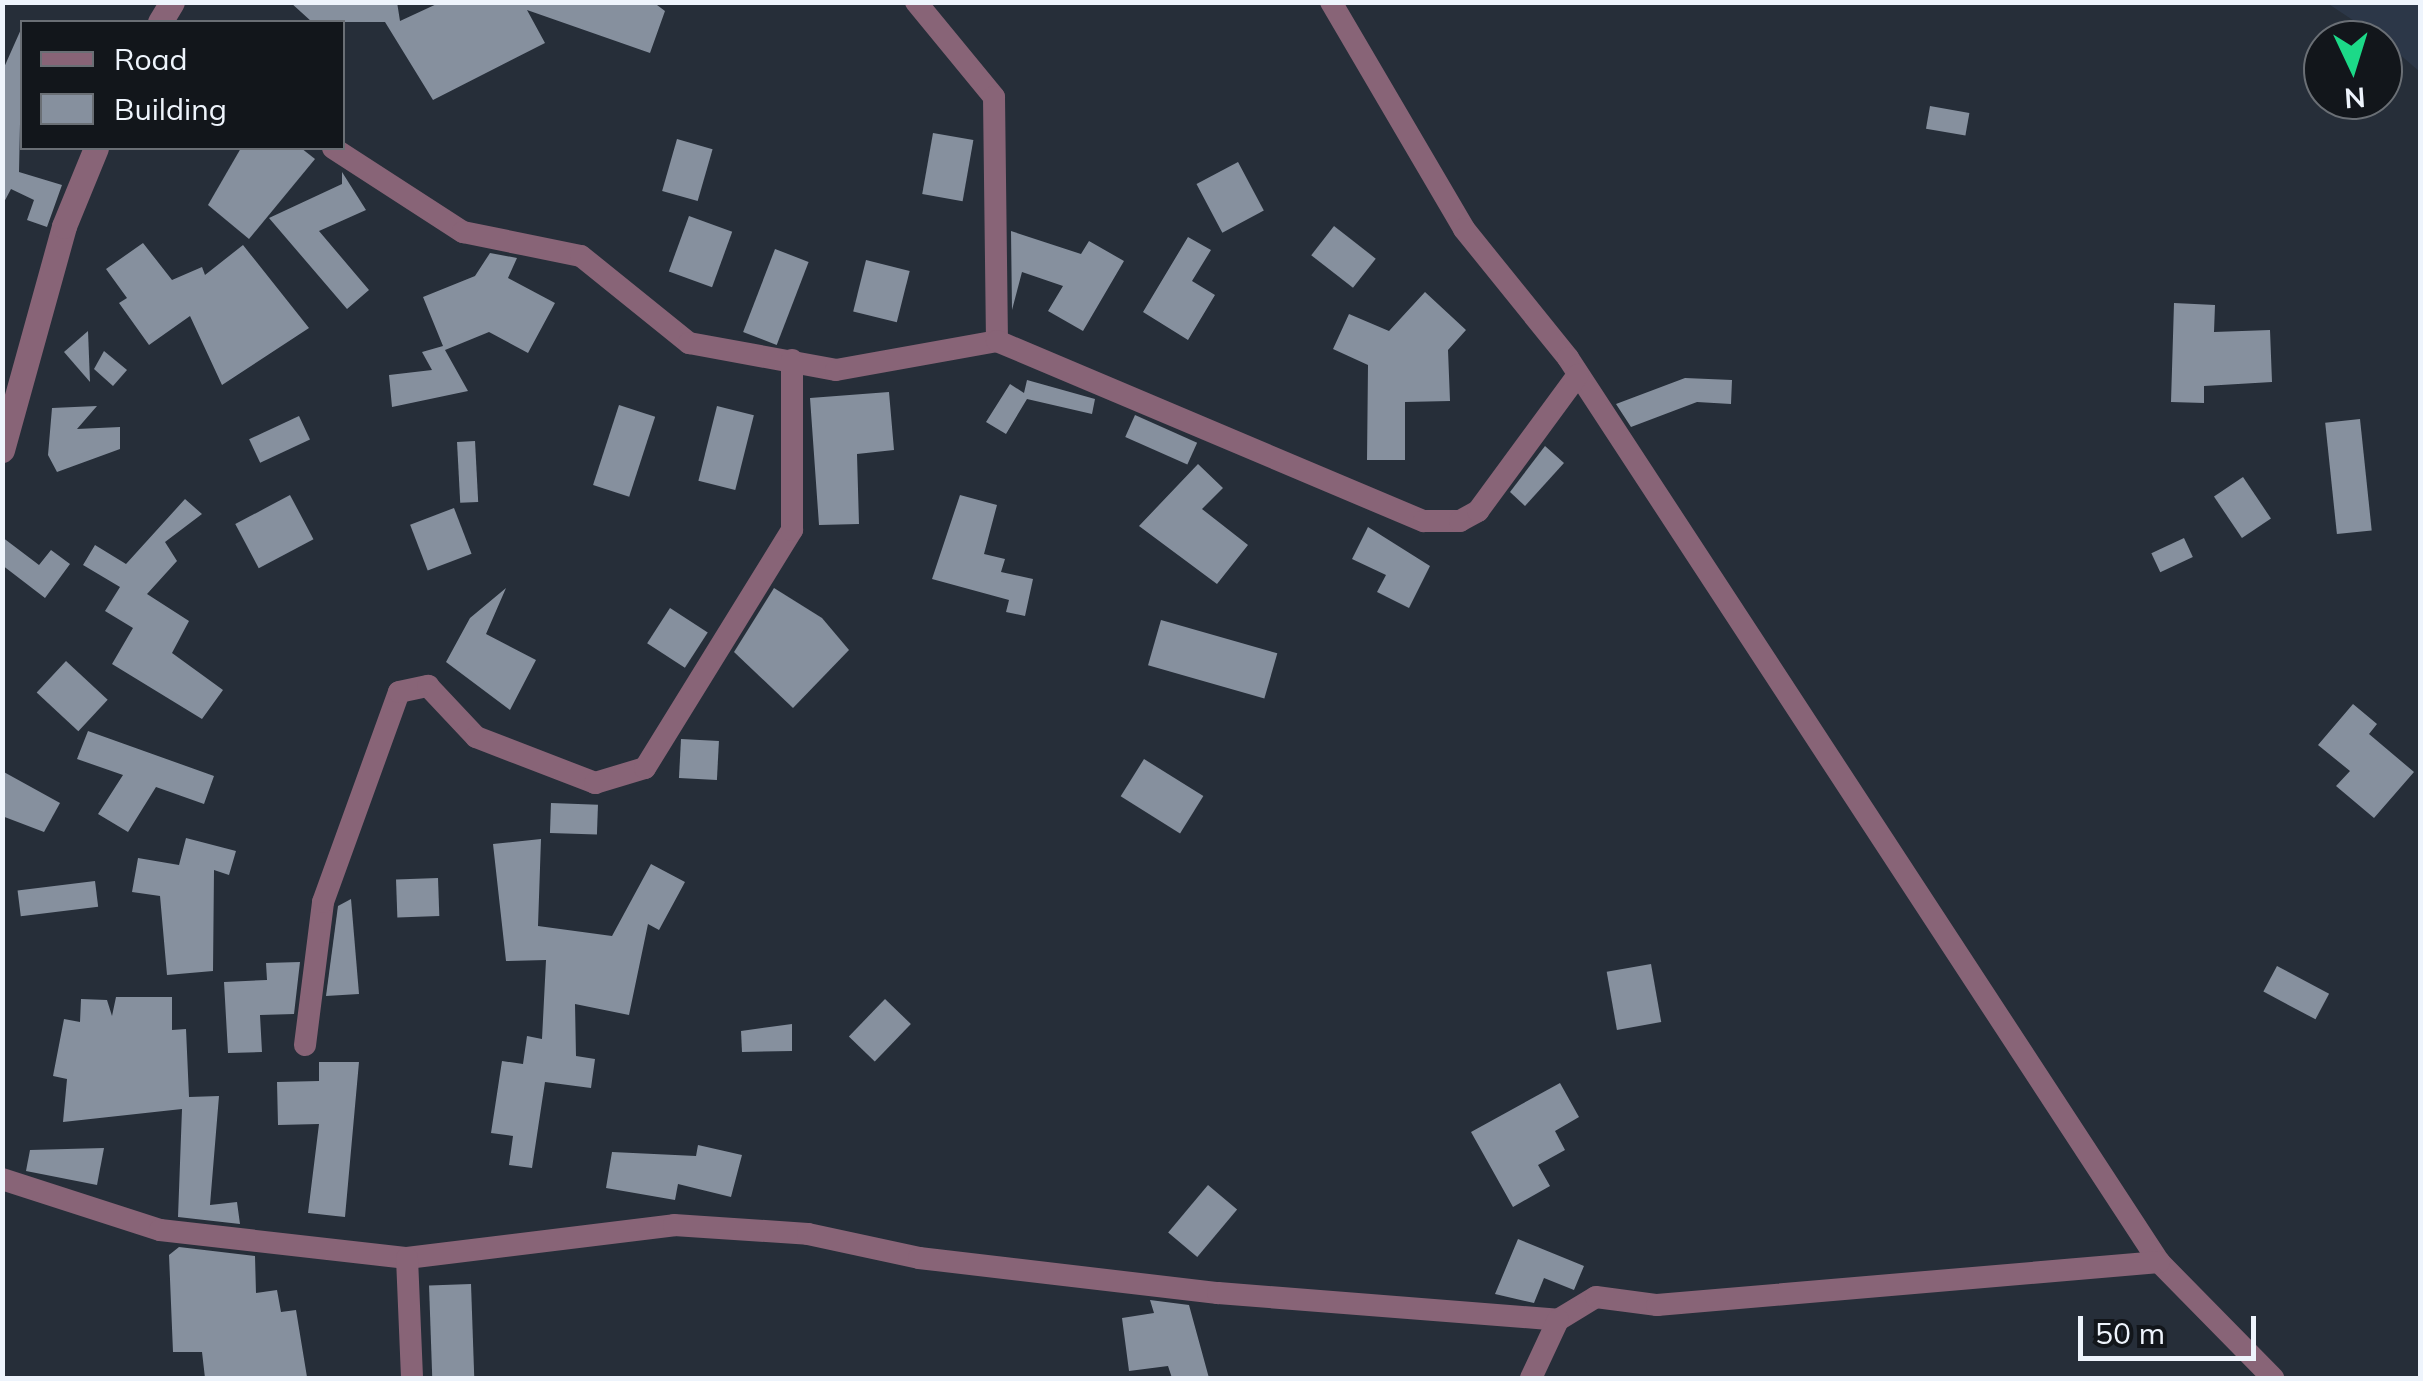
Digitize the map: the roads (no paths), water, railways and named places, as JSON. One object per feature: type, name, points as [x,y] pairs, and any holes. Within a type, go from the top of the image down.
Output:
[{"type":"street","points":[[916,2],[994,97],[997,342]]},
{"type":"street","points":[[1331,2],[1464,229],[1578,375],[2158,1262],[2273,1378]]},
{"type":"street","points":[[2,450],[64,226],[95,150]]},
{"type":"street","points":[[335,150],[463,232],[581,256],[689,344],[875,369],[997,342],[1424,520],[1460,521],[1478,510],[1578,375]]},
{"type":"street","points":[[305,1045],[323,902],[399,692],[428,686],[476,737],[595,783],[645,768],[792,530],[792,360]]},
{"type":"street","points":[[2,1178],[160,1230],[407,1258],[674,1226],[808,1234],[919,1258],[1200,1291],[1558,1320]]},
{"type":"street","points":[[407,1258],[412,1378]]},
{"type":"street","points":[[1531,1378],[1558,1320],[1596,1297],[1657,1305],[2158,1262]]}]
